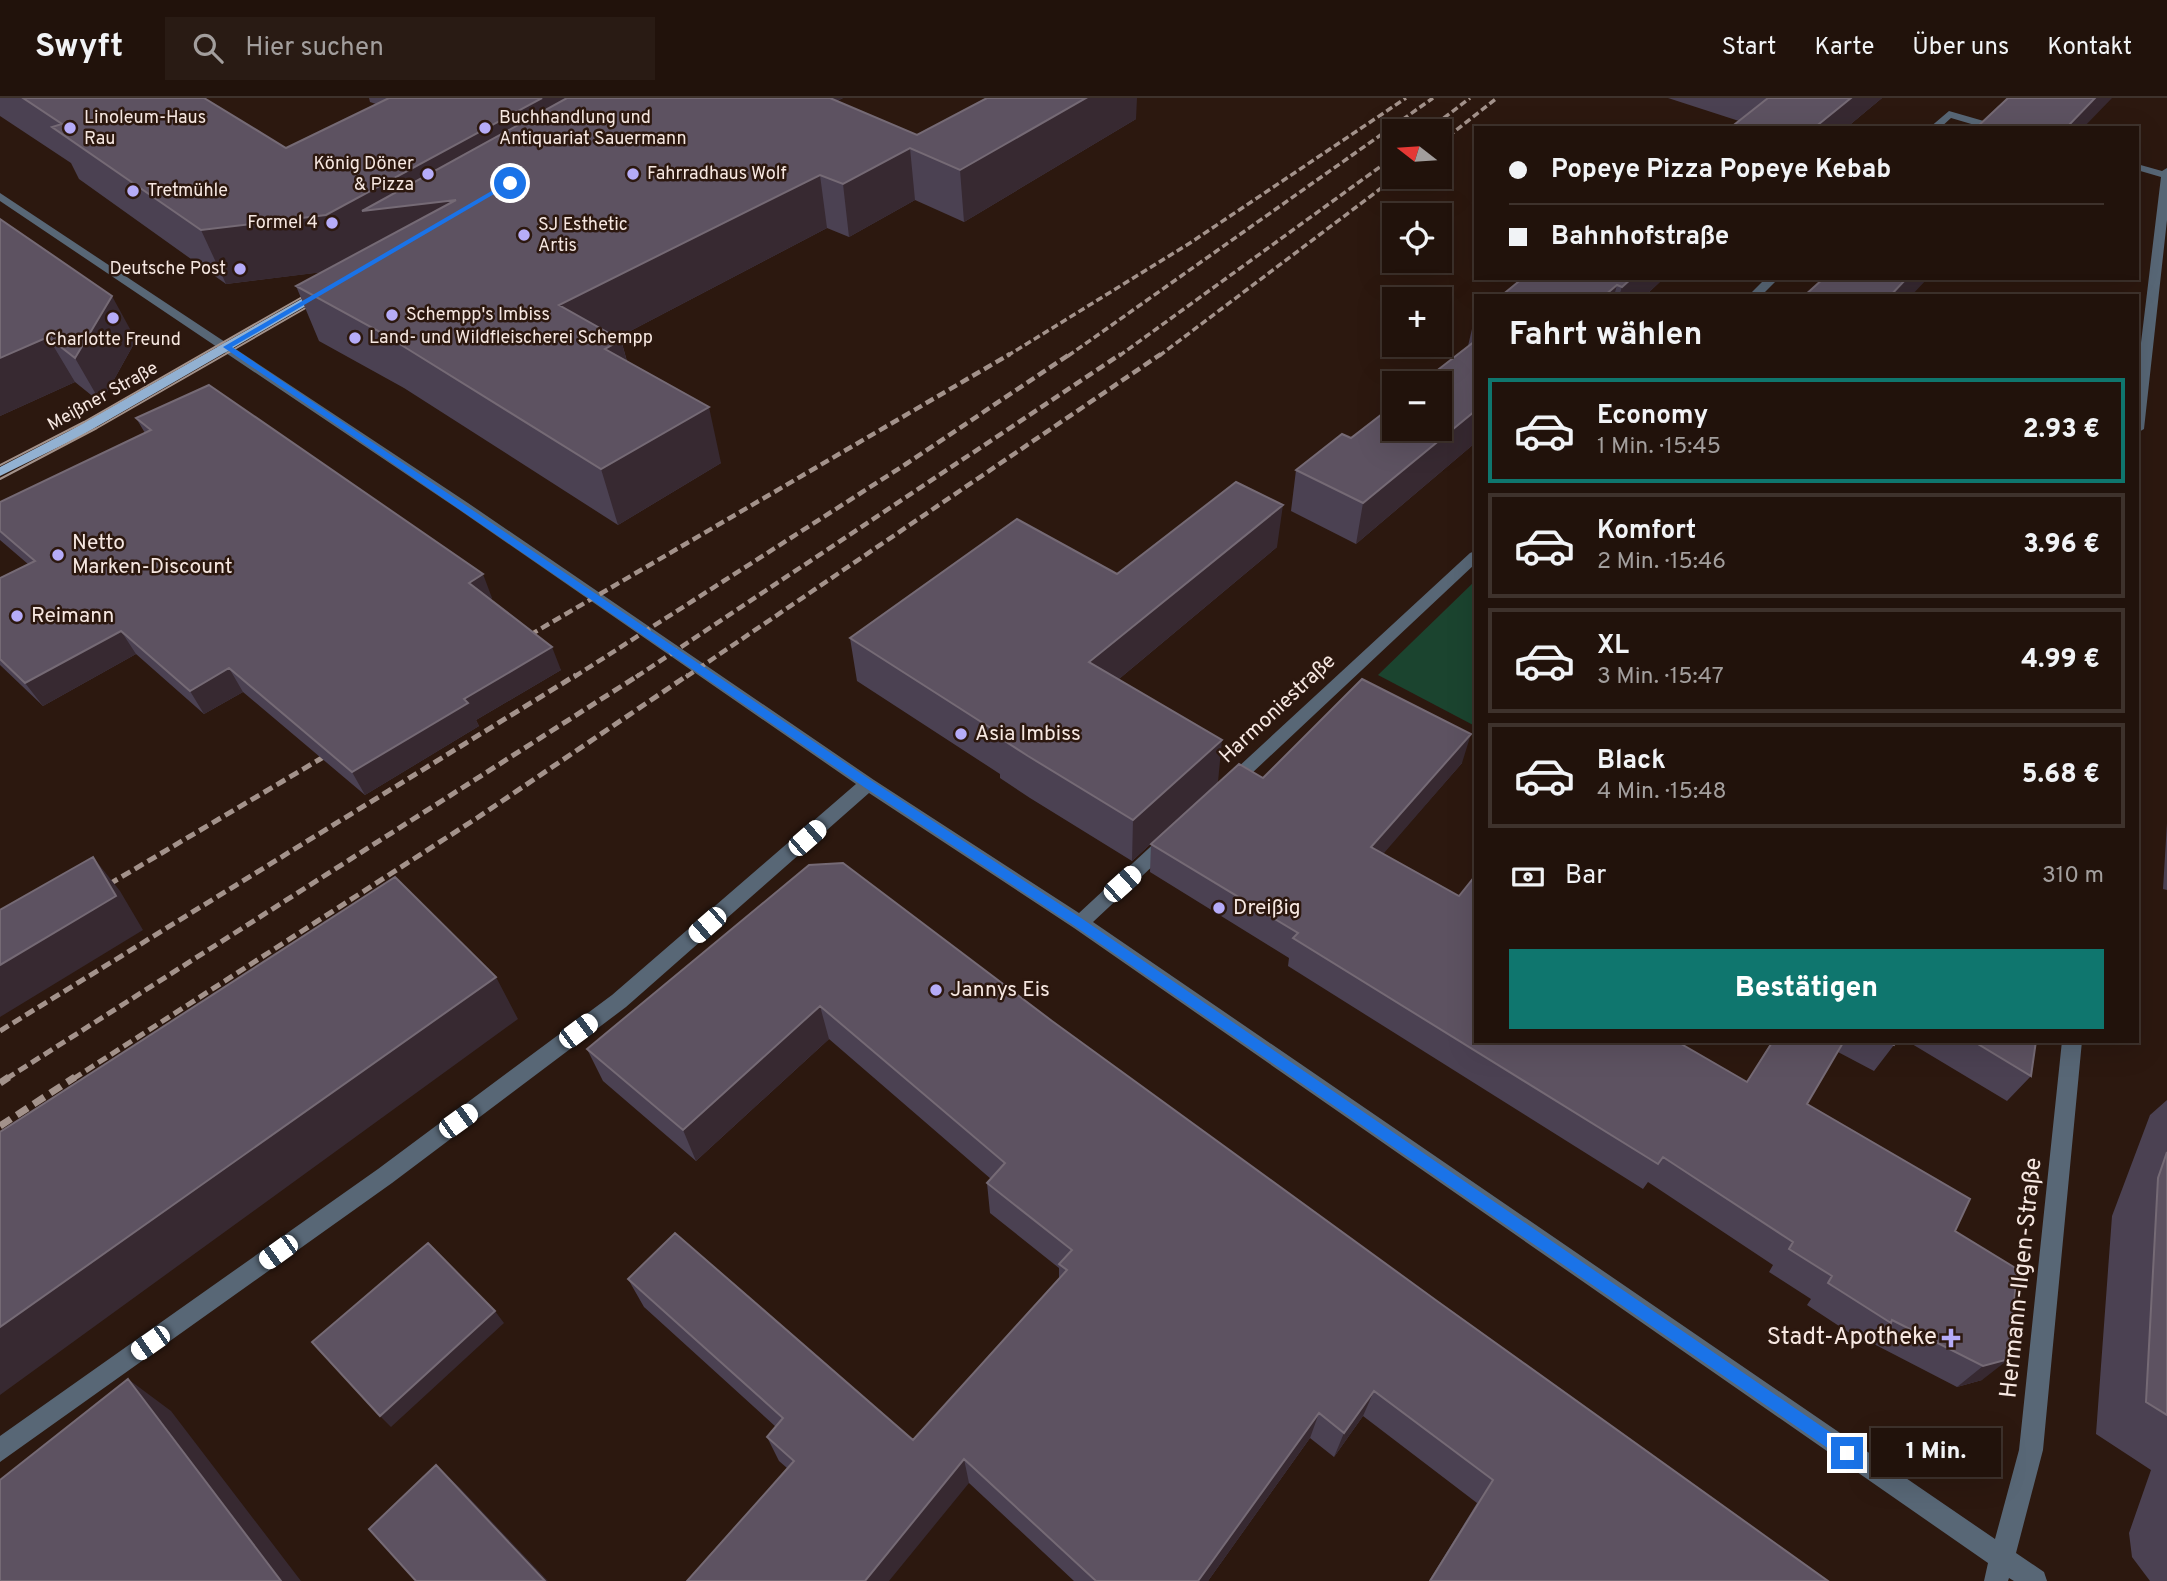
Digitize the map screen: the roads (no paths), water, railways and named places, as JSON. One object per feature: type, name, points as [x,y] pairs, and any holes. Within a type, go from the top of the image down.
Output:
[{"type":"main road","name":"Meißner Straße","points":[[0,472],[74,434],[331,286]]},
{"type":"street","points":[[1936,126],[1949,114],[1990,126]]},
{"type":"street","points":[[2139,167],[2166,173],[2139,411]]},
{"type":"street","points":[[0,196],[463,506],[868,784],[1080,923],[1999,1570],[2035,1581]]},
{"type":"street","points":[[1756,294],[1771,280]]},
{"type":"street","name":"Harmoniestraße","points":[[1213,799],[1474,557]]},
{"type":"street","points":[[0,1450],[385,1176],[619,1000],[868,784]]},
{"type":"street","points":[[1080,923],[1183,828]]},
{"type":"street","name":"Hermann-Ilgen-Straße","points":[[1999,1570],[2031,1450],[2072,1043]]},
{"type":"tram line","points":[[0,465],[84,422],[318,288]]},
{"type":"tram line","points":[[0,479],[97,428],[323,298]]},
{"type":"railway","points":[[1007,356],[1190,243],[1406,98]]},
{"type":"railway","points":[[1068,356],[1433,98]]},
{"type":"railway","points":[[1443,119],[1470,98]]},
{"type":"railway","points":[[1452,134],[1497,98]]},
{"type":"railway","points":[[1119,356],[1382,165]]},
{"type":"railway","points":[[1159,356],[1382,188]]},
{"type":"railway","points":[[518,642],[1010,354]]},
{"type":"railway","points":[[574,677],[906,464],[1070,354]]},
{"type":"railway","points":[[636,677],[1121,354]]},
{"type":"railway","points":[[686,677],[1161,354]]},
{"type":"railway","points":[[0,1031],[576,675]]},
{"type":"railway","points":[[6,1079],[639,675]]},
{"type":"railway","points":[[73,1079],[477,818],[688,675]]},
{"type":"railway","points":[[96,892],[337,749]]},
{"type":"railway","points":[[0,1126],[75,1077]]},
{"type":"railway","points":[[0,1083],[6,1079]]},
{"type":"place","name":"Linoleum-Haus Rau","points":[[70,128]]},
{"type":"place","name":"Buchhandlung und Antiquariat Sauermann","points":[[485,128]]},
{"type":"place","name":"König Döner & Pizza","points":[[428,174]]},
{"type":"place","name":"Fahrradhaus Wolf","points":[[633,174]]},
{"type":"place","name":"Tretmühle","points":[[133,191]]},
{"type":"place","name":"Formel 4","points":[[332,223]]},
{"type":"place","name":"SJ Esthetic Artis","points":[[524,235]]},
{"type":"place","name":"Deutsche Post","points":[[240,269]]},
{"type":"place","name":"Schempp's Imbiss","points":[[392,315]]},
{"type":"place","name":"Charlotte Freund","points":[[113,318]]},
{"type":"place","name":"Land- und Wildfleischerei Schempp","points":[[355,338]]},
{"type":"place","name":"Netto Marken-Discount","points":[[58,555]]},
{"type":"place","name":"Reimann","points":[[17,616]]},
{"type":"place","name":"Asia Imbiss","points":[[961,734]]},
{"type":"place","name":"Dreißig","points":[[1219,908]]},
{"type":"place","name":"Jannys Eis","points":[[936,990]]},
{"type":"place","name":"Stadt-Apotheke","points":[[1951,1338]]}]
